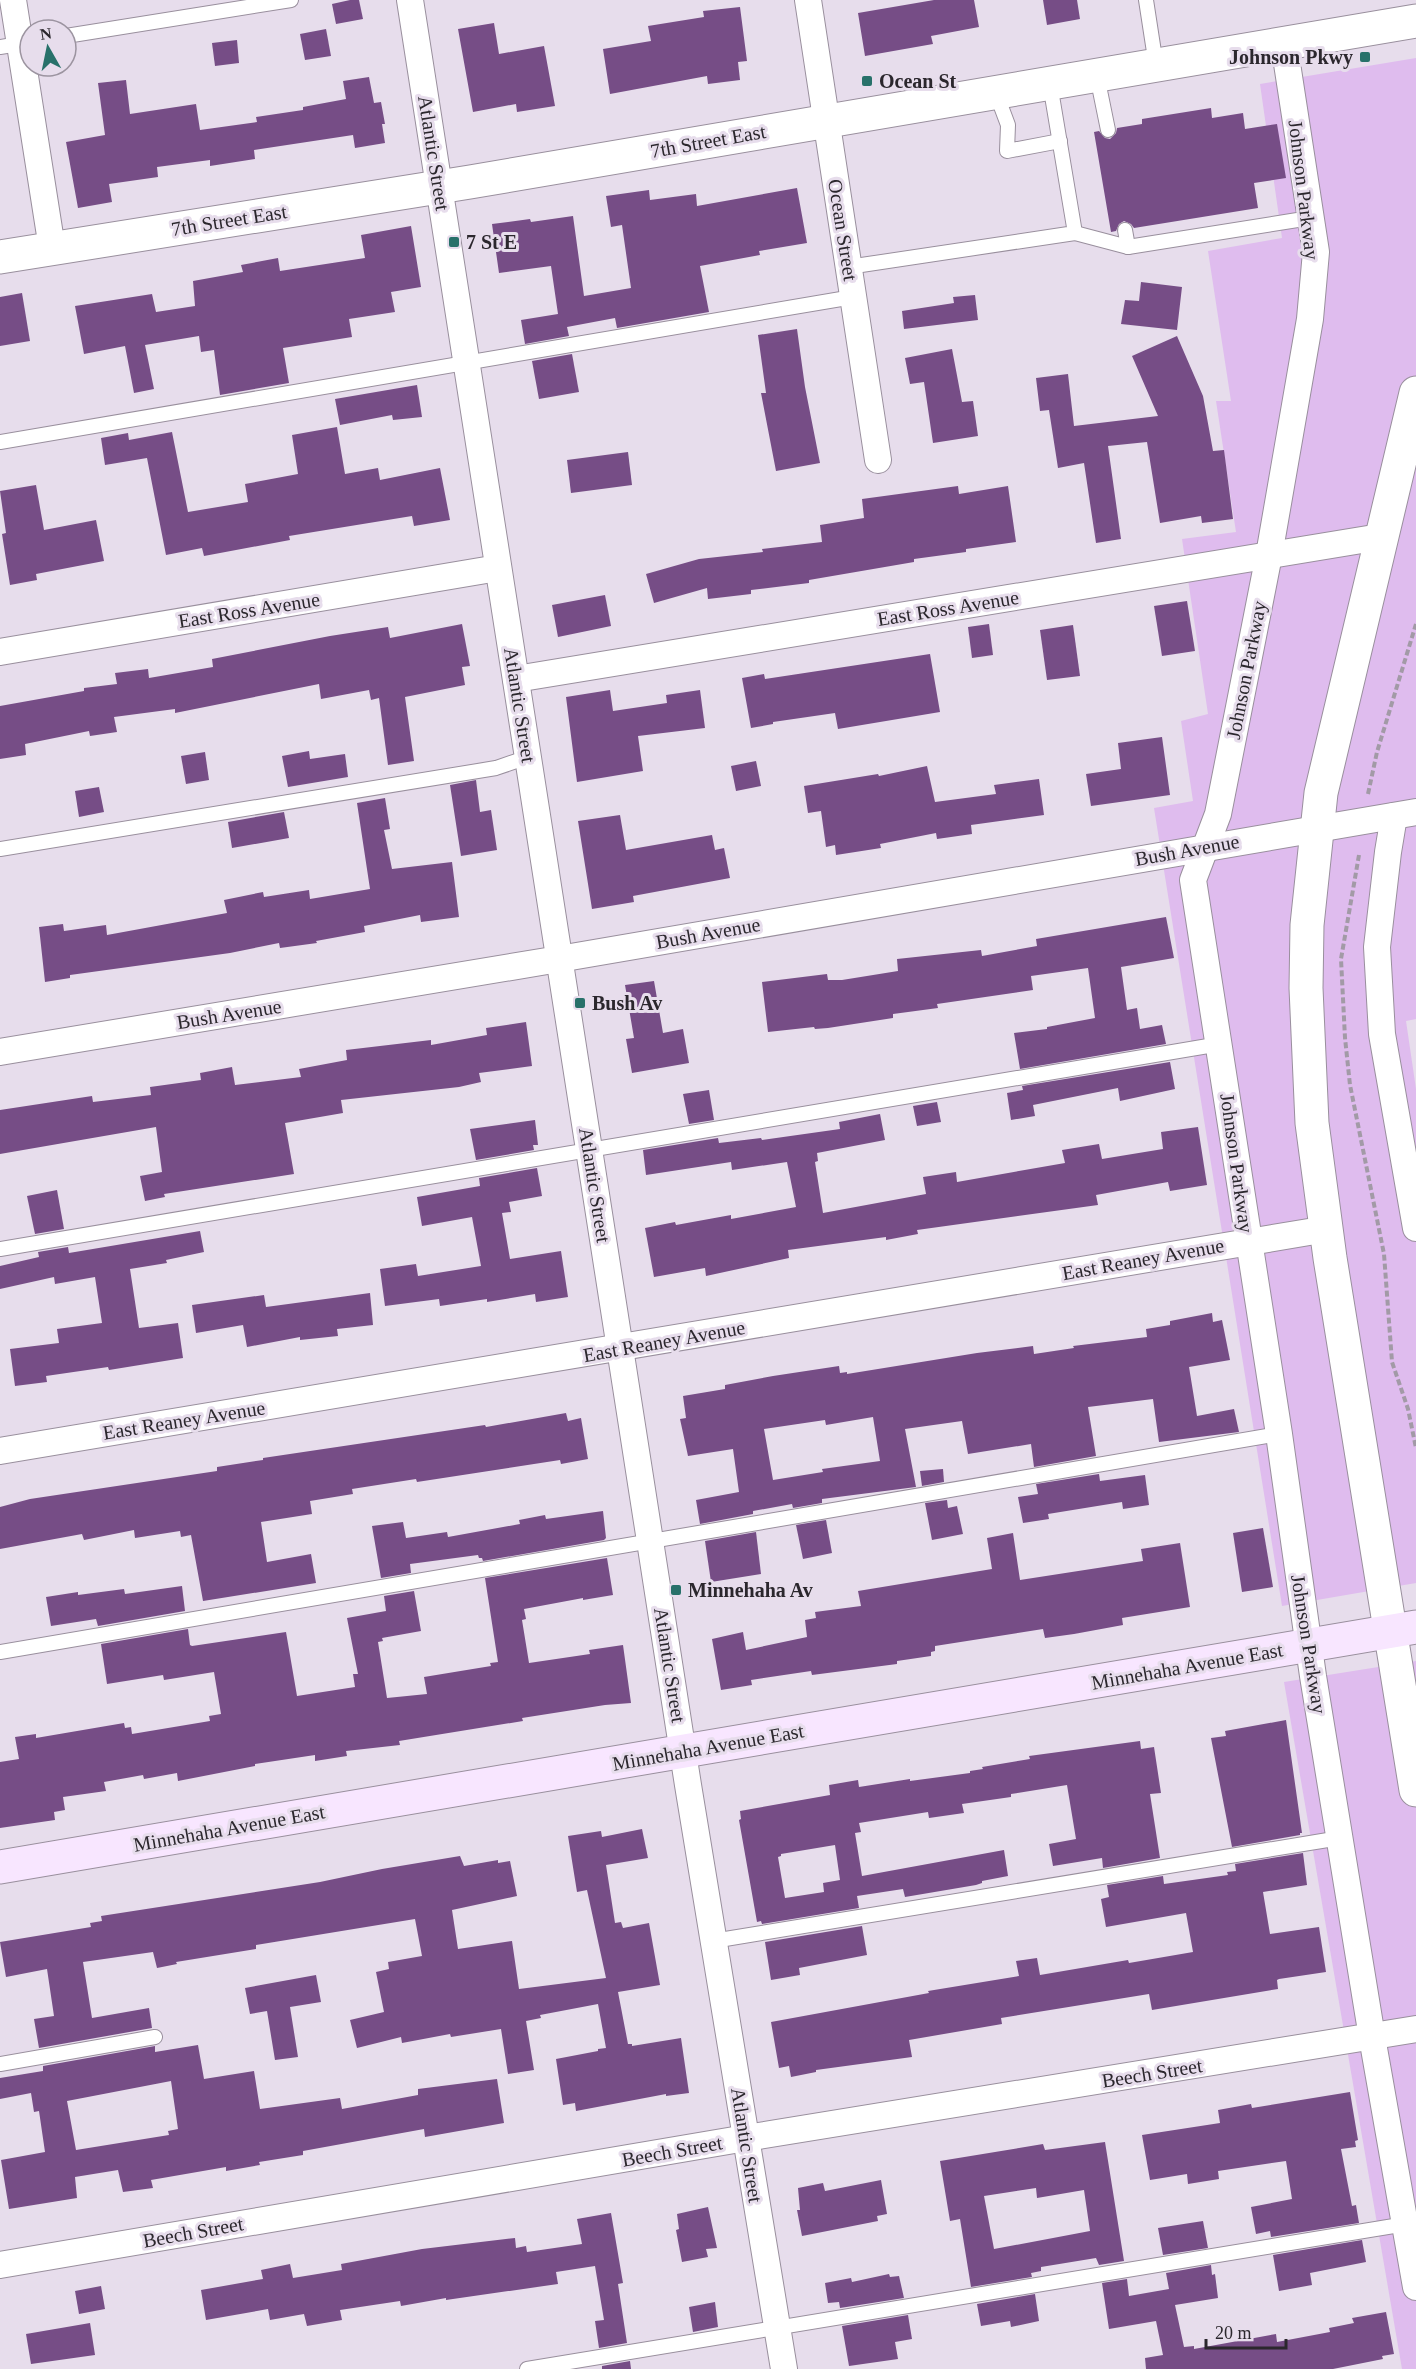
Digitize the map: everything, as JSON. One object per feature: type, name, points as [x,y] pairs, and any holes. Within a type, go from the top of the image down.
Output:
[{"type":"main road","name":"Minnehaha Avenue East","points":[[0,1867],[1403,1630]]},
{"type":"street","points":[[13,0],[16,44],[52,248]]},
{"type":"street","name":"Atlantic Street","points":[[410,0],[713,1941],[784,2369]]},
{"type":"street","name":"Ocean Street","points":[[808,0],[878,460]]},
{"type":"street","name":"7th Street East","points":[[0,257],[439,187],[1416,21]]},
{"type":"street","name":"Johnson Parkway","points":[[1284,44],[1316,252],[1310,319],[1269,555],[1218,814],[1193,880],[1279,1434],[1308,1645],[1372,2037],[1416,2287]]},
{"type":"street","points":[[1416,393],[1323,783],[1316,829],[1307,925],[1307,1043],[1312,1123],[1327,1229],[1403,1630],[1416,1790]]},
{"type":"street","name":"East Ross Avenue","points":[[516,679],[1380,537]]},
{"type":"street","name":"East Ross Avenue","points":[[0,652],[498,568]]},
{"type":"street","points":[[1405,814],[1388,852],[1377,947],[1382,1034],[1415,1218]]},
{"type":"street","name":"Bush Avenue","points":[[0,1052],[560,959],[1405,814]]},
{"type":"street","name":"East Reaney Avenue","points":[[0,1451],[1327,1229]]},
{"type":"street","name":"Beech Street","points":[[0,2265],[746,2138],[1416,2029]]},
{"type":"lane","points":[[78,34],[212,6],[291,0]]},
{"type":"lane","points":[[1146,0],[1156,65]]},
{"type":"lane","points":[[1097,76],[1108,130]]},
{"type":"lane","points":[[1050,84],[1075,233]]},
{"type":"lane","points":[[996,93],[1008,125],[1007,151],[1060,141]]},
{"type":"lane","points":[[848,267],[1075,233],[1128,247],[1310,218]]},
{"type":"lane","points":[[1125,230],[1128,247]]},
{"type":"lane","points":[[0,442],[853,297]]},
{"type":"lane","points":[[0,849],[496,768],[528,757]]},
{"type":"lane","points":[[0,1250],[1220,1044]]},
{"type":"lane","points":[[0,1652],[1279,1434]]},
{"type":"lane","points":[[713,1941],[1340,1838]]},
{"type":"lane","points":[[0,2064],[154,2037]]},
{"type":"lane","points":[[527,2369],[1406,2224]]},
{"type":"path","points":[[1369,786],[1416,624]]},
{"type":"path","points":[[1359,852],[1341,959],[1345,1038],[1350,1085],[1383,1254],[1392,1362],[1408,1409],[1416,1448]]},
{"type":"shaded area","points":[[1416,58],[1416,1019],[1406,1021],[1416,1089],[1416,1583],[1282,1606],[1154,808],[1193,801],[1181,721],[1208,714],[1182,539],[1236,532],[1216,401],[1231,401],[1208,251],[1282,238],[1260,84]]},
{"type":"shaded area","points":[[1416,1661],[1416,2369],[1402,2369],[1284,1682]]},
{"type":"building","points":[[359,0],[363,19],[336,24],[332,4]]},
{"type":"building","points":[[934,0],[974,0],[979,27],[931,36],[933,44],[865,56],[858,13]]},
{"type":"building","points":[[1043,0],[1077,0],[1080,19],[1047,25]]},
{"type":"building","points":[[740,7],[747,61],[738,62],[740,80],[708,84],[707,76],[610,94],[603,49],[651,41],[648,26],[704,17],[703,11]]},
{"type":"building","points":[[494,23],[499,54],[544,46],[555,106],[517,112],[516,104],[473,112],[458,29]]},
{"type":"building","points":[[326,29],[331,56],[305,60],[300,34]]},
{"type":"building","points":[[237,40],[239,63],[215,66],[212,43]]},
{"type":"building","points":[[369,77],[374,103],[381,102],[385,124],[382,124],[385,143],[355,148],[353,135],[254,150],[255,159],[210,166],[210,160],[157,167],[158,177],[109,184],[112,202],[78,208],[66,142],[105,135],[98,83],[126,80],[130,114],[196,104],[200,130],[257,122],[256,117],[303,110],[303,107],[346,99],[343,81]]},
{"type":"building","points":[[1211,108],[1212,118],[1243,113],[1245,129],[1277,124],[1286,178],[1254,183],[1258,208],[1134,228],[1124,221],[1119,224],[1116,231],[1111,232],[1094,132],[1099,131],[1105,138],[1110,139],[1116,133],[1117,128],[1142,124],[1142,119]]},
{"type":"building","points":[[797,188],[807,243],[759,251],[760,255],[700,266],[709,312],[617,328],[615,318],[567,327],[569,336],[525,344],[521,320],[558,314],[551,266],[499,273],[492,224],[530,219],[531,222],[573,216],[584,296],[631,288],[622,225],[611,227],[606,196],[649,190],[650,200],[696,194],[697,206]]},
{"type":"building","points":[[411,226],[421,287],[391,292],[395,312],[349,319],[352,337],[283,348],[289,383],[220,395],[214,350],[201,352],[199,336],[145,345],[154,389],[134,393],[125,346],[84,354],[75,306],[152,294],[156,312],[195,306],[193,281],[243,272],[241,265],[278,258],[280,271],[365,258],[361,235]]},
{"type":"building","points":[[1141,282],[1182,287],[1177,330],[1121,324],[1125,300],[1139,301]]},
{"type":"building","points":[[22,293],[30,341],[0,346],[0,297]]},
{"type":"building","points":[[975,295],[978,320],[904,329],[902,311],[954,303],[953,297]]},
{"type":"building","points":[[797,329],[805,387],[820,463],[776,471],[761,393],[766,393],[758,335]]},
{"type":"building","points":[[1177,336],[1203,396],[1213,451],[1224,450],[1233,519],[1202,523],[1201,516],[1160,523],[1147,442],[1108,446],[1121,539],[1096,543],[1084,463],[1058,468],[1049,410],[1040,411],[1036,378],[1068,374],[1074,426],[1158,416],[1132,356]]},
{"type":"building","points":[[952,349],[962,402],[973,401],[978,436],[933,443],[924,382],[910,384],[905,358]]},
{"type":"building","points":[[572,354],[579,392],[539,399],[532,361]]},
{"type":"building","points":[[417,385],[422,417],[393,420],[392,415],[340,425],[335,399]]},
{"type":"building","points":[[337,427],[345,474],[378,468],[380,480],[440,468],[450,520],[414,526],[412,516],[289,536],[290,540],[204,556],[202,548],[166,555],[147,458],[105,465],[101,438],[128,433],[129,440],[172,432],[188,512],[248,502],[245,484],[298,474],[292,435]]},
{"type":"building","points":[[628,452],[632,485],[571,493],[567,460]]},
{"type":"building","points":[[36,485],[44,530],[96,520],[104,561],[36,574],[37,580],[10,585],[2,534],[6,533],[0,491]]},
{"type":"building","points":[[958,486],[959,494],[1008,486],[1016,542],[914,559],[914,562],[809,580],[809,583],[751,590],[751,594],[708,599],[707,588],[654,603],[646,574],[699,559],[763,552],[762,549],[822,542],[820,525],[864,518],[862,499]]},
{"type":"building","points":[[605,595],[611,626],[558,637],[552,605]]},
{"type":"building","points":[[1187,601],[1195,651],[1162,656],[1154,606]]},
{"type":"building","points":[[462,624],[470,666],[462,667],[465,685],[405,697],[414,761],[388,765],[379,698],[371,700],[369,690],[321,699],[319,684],[175,713],[175,709],[114,717],[117,732],[90,736],[89,731],[25,744],[26,755],[0,759],[0,706],[84,691],[84,688],[117,684],[115,673],[148,669],[149,678],[213,667],[212,659],[330,636],[388,627],[390,638]]},
{"type":"building","points":[[989,624],[993,655],[972,658],[968,627]]},
{"type":"building","points":[[1073,625],[1080,676],[1047,680],[1040,630]]},
{"type":"building","points":[[930,654],[940,712],[838,729],[835,713],[773,722],[773,724],[751,728],[742,678],[764,674],[765,679]]},
{"type":"building","points":[[610,690],[613,711],[667,703],[666,695],[700,690],[705,728],[638,736],[643,771],[577,782],[566,697]]},
{"type":"building","points":[[1162,737],[1170,795],[1091,806],[1086,774],[1121,769],[1118,743]]},
{"type":"building","points":[[309,751],[310,759],[345,754],[348,777],[288,787],[282,756]]},
{"type":"building","points":[[205,752],[209,780],[186,784],[181,756]]},
{"type":"building","points":[[756,761],[761,786],[736,791],[731,766]]},
{"type":"building","points":[[927,766],[935,802],[996,794],[994,785],[1039,779],[1044,815],[971,825],[972,834],[937,839],[936,833],[880,844],[881,848],[836,855],[835,845],[826,847],[821,811],[808,813],[804,786],[878,774],[879,776]]},
{"type":"building","points":[[476,780],[480,812],[491,810],[497,850],[461,856],[450,785]]},
{"type":"building","points":[[99,787],[104,812],[79,817],[75,791]]},
{"type":"building","points":[[385,798],[390,829],[384,830],[392,869],[452,862],[459,917],[421,922],[420,915],[364,926],[365,932],[316,941],[317,943],[280,948],[279,943],[230,953],[70,975],[70,978],[45,982],[39,927],[63,924],[64,931],[106,925],[107,935],[227,913],[224,900],[263,892],[264,897],[309,890],[310,899],[370,889],[357,803]]},
{"type":"building","points":[[284,812],[289,838],[232,848],[228,822]]},
{"type":"building","points":[[620,815],[626,850],[712,835],[715,850],[724,848],[730,878],[633,896],[634,902],[592,909],[578,821]]},
{"type":"building","points":[[1166,917],[1174,958],[1121,967],[1127,1010],[1137,1008],[1140,1029],[1162,1025],[1166,1044],[1020,1069],[1014,1033],[1047,1029],[1047,1027],[1095,1018],[1088,968],[1031,976],[1033,990],[937,1004],[938,1008],[893,1014],[893,1018],[828,1028],[815,1029],[814,1027],[768,1032],[762,982],[827,974],[828,980],[842,980],[898,971],[897,959],[981,950],[982,956],[1037,946],[1036,939]]},
{"type":"building","points":[[654,981],[663,1033],[683,1029],[689,1063],[632,1073],[626,1039],[634,1038],[625,985]]},
{"type":"building","points":[[526,1022],[532,1066],[479,1073],[481,1082],[459,1087],[341,1100],[343,1113],[285,1123],[294,1174],[164,1194],[165,1197],[145,1201],[140,1176],[162,1172],[156,1127],[0,1154],[0,1110],[92,1096],[93,1102],[151,1095],[150,1087],[201,1080],[200,1073],[232,1067],[235,1085],[301,1077],[299,1069],[347,1060],[346,1050],[431,1040],[431,1045],[487,1035],[486,1028]]},
{"type":"building","points":[[1170,1062],[1175,1089],[1120,1101],[1118,1088],[1033,1105],[1035,1116],[1011,1120],[1007,1093],[1023,1090],[1022,1086]]},
{"type":"building","points":[[709,1090],[714,1120],[689,1124],[683,1094]]},
{"type":"building","points":[[937,1102],[941,1122],[917,1126],[913,1106]]},
{"type":"building","points":[[880,1114],[885,1140],[817,1153],[818,1161],[815,1162],[823,1213],[926,1194],[923,1177],[956,1172],[957,1182],[1065,1163],[1062,1150],[1099,1144],[1102,1159],[1163,1149],[1161,1132],[1198,1127],[1207,1185],[1170,1191],[1168,1182],[1096,1195],[1098,1205],[917,1230],[918,1234],[886,1240],[886,1237],[788,1250],[789,1258],[706,1276],[705,1268],[654,1277],[645,1228],[731,1215],[731,1219],[796,1207],[787,1162],[732,1170],[731,1162],[646,1175],[643,1150],[718,1138],[719,1143],[761,1138],[762,1140],[840,1129],[839,1122]]},
{"type":"building","points":[[535,1120],[538,1145],[533,1145],[534,1150],[476,1160],[470,1129]]},
{"type":"building","points":[[537,1168],[542,1196],[509,1202],[511,1212],[502,1213],[510,1259],[561,1251],[568,1297],[536,1302],[535,1294],[487,1302],[487,1299],[440,1306],[439,1299],[385,1306],[380,1269],[416,1264],[418,1276],[481,1266],[472,1217],[422,1226],[417,1197],[480,1186],[479,1178]]},
{"type":"building","points":[[57,1190],[64,1229],[35,1234],[27,1196]]},
{"type":"building","points":[[200,1231],[204,1252],[166,1260],[167,1263],[130,1269],[139,1328],[178,1323],[183,1358],[109,1370],[108,1367],[46,1376],[47,1382],[15,1386],[10,1349],[59,1343],[57,1329],[102,1323],[95,1277],[55,1284],[54,1277],[0,1289],[0,1266],[39,1257],[38,1252],[68,1247],[69,1253]]},
{"type":"building","points":[[370,1293],[373,1325],[337,1329],[338,1336],[300,1340],[300,1337],[247,1347],[243,1325],[196,1333],[192,1305],[264,1295],[266,1307]]},
{"type":"building","points":[[1212,1313],[1213,1322],[1222,1320],[1230,1360],[1189,1367],[1197,1416],[1234,1409],[1239,1432],[1159,1442],[1153,1399],[1088,1407],[1096,1456],[1034,1467],[1031,1444],[968,1454],[962,1421],[905,1429],[916,1487],[822,1499],[822,1503],[793,1508],[792,1504],[700,1524],[696,1500],[739,1492],[733,1449],[688,1456],[680,1419],[686,1418],[683,1396],[725,1389],[725,1385],[839,1366],[840,1373],[847,1372],[847,1374],[1033,1346],[1034,1354],[1074,1348],[1073,1346],[1147,1337],[1146,1329],[1170,1325],[1170,1321]],"holes":[[[873,1417],[880,1461],[822,1469],[823,1472],[773,1480],[764,1429],[825,1420],[826,1425]]]},
{"type":"building","points":[[566,1413],[568,1421],[581,1418],[588,1459],[561,1464],[560,1460],[417,1482],[416,1479],[352,1489],[353,1494],[310,1501],[312,1514],[261,1522],[267,1562],[311,1554],[316,1583],[203,1601],[191,1535],[181,1537],[180,1531],[135,1538],[134,1530],[84,1540],[82,1534],[0,1549],[0,1507],[30,1499],[217,1471],[217,1467],[263,1460],[263,1458],[485,1425],[486,1427]]},
{"type":"building","points":[[943,1469],[944,1482],[922,1486],[920,1471]]},
{"type":"building","points":[[1099,1474],[1100,1481],[1145,1475],[1149,1505],[1123,1509],[1122,1502],[1048,1514],[1049,1519],[1023,1523],[1018,1497],[1038,1494],[1036,1484]]},
{"type":"building","points":[[947,1500],[948,1508],[957,1506],[963,1534],[932,1540],[925,1503]]},
{"type":"building","points":[[603,1511],[606,1538],[604,1540],[483,1561],[478,1555],[410,1564],[411,1573],[381,1578],[372,1526],[403,1522],[406,1538],[447,1532],[448,1537],[520,1524],[519,1520],[545,1515],[546,1519]]},
{"type":"building","points":[[826,1520],[832,1553],[803,1559],[796,1525]]},
{"type":"building","points":[[1263,1528],[1273,1587],[1242,1592],[1233,1533]]},
{"type":"building","points":[[756,1532],[761,1574],[711,1582],[705,1541]]},
{"type":"building","points":[[1013,1533],[1020,1580],[1143,1561],[1141,1549],[1180,1543],[1190,1607],[1122,1618],[1123,1625],[1074,1634],[1045,1638],[1043,1629],[935,1646],[935,1651],[931,1652],[931,1656],[897,1661],[897,1664],[812,1675],[811,1671],[751,1680],[752,1685],[721,1690],[712,1639],[743,1632],[746,1650],[807,1637],[805,1620],[816,1618],[815,1612],[861,1606],[858,1591],[992,1569],[987,1538]]},
{"type":"building","points":[[607,1558],[613,1595],[524,1609],[526,1619],[522,1620],[529,1663],[590,1654],[589,1650],[623,1645],[631,1703],[522,1718],[523,1721],[399,1741],[400,1745],[346,1751],[347,1756],[315,1761],[315,1755],[255,1764],[255,1766],[178,1781],[177,1773],[144,1779],[143,1775],[104,1782],[106,1791],[63,1797],[65,1810],[54,1812],[55,1820],[0,1828],[0,1762],[19,1759],[15,1737],[36,1734],[36,1738],[124,1723],[125,1728],[131,1727],[132,1734],[210,1721],[209,1716],[221,1714],[214,1672],[164,1680],[163,1675],[107,1684],[101,1644],[188,1629],[192,1646],[286,1632],[297,1696],[355,1687],[353,1674],[358,1674],[347,1618],[386,1611],[384,1596],[414,1591],[421,1631],[382,1638],[383,1641],[378,1642],[387,1698],[427,1694],[424,1677],[491,1666],[490,1663],[498,1662],[485,1578]]},
{"type":"building","points":[[182,1586],[185,1611],[98,1626],[96,1619],[51,1626],[46,1597],[124,1589],[125,1594]]},
{"type":"building","points":[[1286,1720],[1302,1833],[1232,1847],[1211,1738],[1226,1736],[1225,1731]]},
{"type":"building","points":[[1140,1741],[1141,1749],[1154,1747],[1161,1793],[1150,1794],[1160,1858],[1103,1868],[1102,1858],[1053,1866],[1049,1844],[1076,1839],[1067,1785],[1011,1794],[1011,1797],[962,1804],[964,1813],[929,1818],[928,1812],[859,1823],[861,1832],[855,1833],[862,1876],[1004,1850],[1008,1876],[982,1881],[976,1885],[905,1897],[903,1889],[857,1896],[859,1908],[762,1924],[761,1921],[757,1922],[739,1820],[741,1819],[740,1811],[830,1795],[829,1785],[858,1780],[859,1787],[970,1773],[970,1771],[983,1769],[982,1767],[1030,1759],[1029,1756]],"holes":[[[835,1845],[840,1880],[823,1883],[824,1892],[785,1898],[778,1857],[781,1854]]]},
{"type":"building","points":[[642,1829],[648,1858],[606,1865],[615,1923],[621,1922],[623,1928],[649,1923],[660,1985],[618,1992],[628,2044],[632,2046],[681,2038],[689,2093],[666,2096],[666,2094],[576,2111],[575,2103],[563,2105],[556,2059],[606,2048],[598,2004],[540,2015],[541,2018],[526,2021],[534,2070],[508,2074],[501,2029],[451,2037],[450,2034],[402,2043],[401,2037],[357,2048],[350,2020],[384,2012],[376,1972],[389,1969],[388,1962],[422,1956],[415,1919],[256,1945],[256,1949],[176,1962],[177,1964],[157,1968],[153,1952],[83,1962],[92,2018],[149,2008],[152,2028],[39,2048],[34,2019],[54,2016],[47,1969],[6,1977],[0,1942],[91,1927],[90,1923],[102,1921],[101,1916],[320,1882],[460,1856],[464,1866],[498,1860],[498,1863],[510,1861],[517,1896],[452,1910],[458,1949],[512,1941],[519,1989],[606,1978],[587,1890],[577,1892],[568,1836],[601,1831],[602,1837]]},
{"type":"building","points":[[1303,1853],[1307,1885],[1263,1892],[1270,1934],[1319,1927],[1326,1972],[1279,1979],[1277,1980],[1278,1989],[1152,2010],[1149,1994],[1001,2018],[1002,2024],[909,2040],[912,2057],[816,2070],[816,2072],[791,2077],[789,2066],[779,2068],[771,2022],[929,1993],[928,1991],[1019,1976],[1016,1961],[1037,1958],[1040,1975],[1193,1952],[1186,1913],[1106,1927],[1101,1899],[1109,1897],[1107,1885],[1163,1876],[1164,1884],[1228,1875],[1227,1872],[1236,1871],[1235,1864]]},
{"type":"building","points":[[862,1926],[867,1955],[799,1968],[800,1975],[771,1980],[765,1942]]},
{"type":"building","points":[[316,1975],[321,2002],[290,2007],[298,2057],[275,2060],[267,2011],[250,2014],[245,1988]]},
{"type":"building","points":[[198,2045],[204,2079],[254,2071],[260,2109],[340,2098],[342,2109],[418,2095],[418,2089],[497,2079],[504,2123],[425,2137],[424,2129],[303,2151],[303,2155],[259,2162],[260,2165],[226,2171],[226,2167],[151,2180],[153,2188],[123,2192],[118,2170],[75,2177],[77,2198],[9,2209],[1,2160],[45,2152],[39,2111],[34,2112],[31,2093],[0,2099],[0,2078],[43,2071],[43,2066],[155,2046],[155,2052]],"holes":[[[171,2081],[178,2129],[168,2131],[169,2135],[76,2150],[67,2101]]]},
{"type":"building","points":[[1350,2092],[1358,2140],[1355,2141],[1356,2147],[1341,2149],[1352,2206],[1356,2205],[1359,2223],[1271,2237],[1270,2231],[1256,2234],[1251,2207],[1292,2199],[1286,2161],[1218,2171],[1219,2179],[1188,2184],[1187,2174],[1150,2180],[1142,2135],[1220,2123],[1218,2110],[1251,2104],[1252,2108]]},
{"type":"building","points":[[1105,2142],[1124,2261],[1099,2265],[1096,2258],[1041,2267],[1041,2271],[1031,2273],[1032,2277],[971,2287],[960,2219],[950,2221],[940,2161],[1043,2144],[1045,2150]],"holes":[[[1036,2188],[1037,2198],[1084,2190],[1090,2231],[994,2249],[984,2196]]]},
{"type":"building","points":[[881,2180],[887,2214],[877,2216],[878,2221],[802,2236],[797,2210],[800,2210],[798,2188],[823,2183],[825,2191]]},
{"type":"building","points":[[708,2207],[717,2248],[706,2249],[708,2257],[682,2262],[676,2230],[679,2229],[677,2214]]},
{"type":"building","points":[[611,2213],[623,2283],[618,2284],[627,2343],[599,2348],[595,2321],[604,2320],[595,2266],[556,2272],[558,2284],[401,2306],[400,2301],[340,2310],[342,2320],[307,2326],[304,2314],[270,2320],[268,2309],[206,2320],[201,2290],[263,2279],[261,2270],[290,2264],[293,2278],[342,2270],[341,2264],[422,2249],[515,2238],[516,2248],[526,2246],[527,2252],[582,2244],[577,2219]]},
{"type":"building","points":[[1203,2221],[1208,2248],[1163,2255],[1158,2228]]},
{"type":"building","points":[[1362,2240],[1366,2262],[1310,2273],[1312,2285],[1279,2291],[1273,2255]]},
{"type":"building","points":[[1211,2265],[1212,2275],[1215,2274],[1218,2298],[1175,2305],[1184,2347],[1194,2346],[1194,2349],[1276,2334],[1277,2342],[1330,2332],[1329,2328],[1354,2323],[1352,2318],[1386,2312],[1394,2354],[1382,2356],[1383,2359],[1333,2369],[1146,2369],[1145,2358],[1163,2355],[1156,2321],[1109,2329],[1102,2283],[1127,2279],[1129,2296],[1169,2289],[1166,2273]]},
{"type":"building","points":[[889,2274],[890,2277],[899,2276],[904,2298],[840,2308],[839,2302],[828,2303],[825,2283],[851,2278],[852,2282]]},
{"type":"building","points":[[101,2286],[105,2309],[79,2314],[75,2291]]},
{"type":"building","points":[[1035,2294],[1039,2321],[1011,2327],[1010,2321],[981,2326],[977,2304]]},
{"type":"building","points":[[715,2302],[718,2327],[693,2332],[689,2307]]},
{"type":"building","points":[[908,2315],[912,2339],[895,2342],[898,2359],[849,2366],[842,2326]]},
{"type":"building","points":[[90,2323],[95,2355],[31,2364],[26,2334]]},
{"type":"building","points":[[630,2361],[631,2369],[602,2369],[602,2366]]},
{"type":"place","name":"Johnson Pkwy","points":[[1365,57]]},
{"type":"place","name":"Ocean St","points":[[867,81]]},
{"type":"place","name":"7 St E","points":[[454,242]]},
{"type":"place","name":"Bush Av","points":[[580,1003]]},
{"type":"place","name":"Minnehaha Av","points":[[676,1590]]}]
